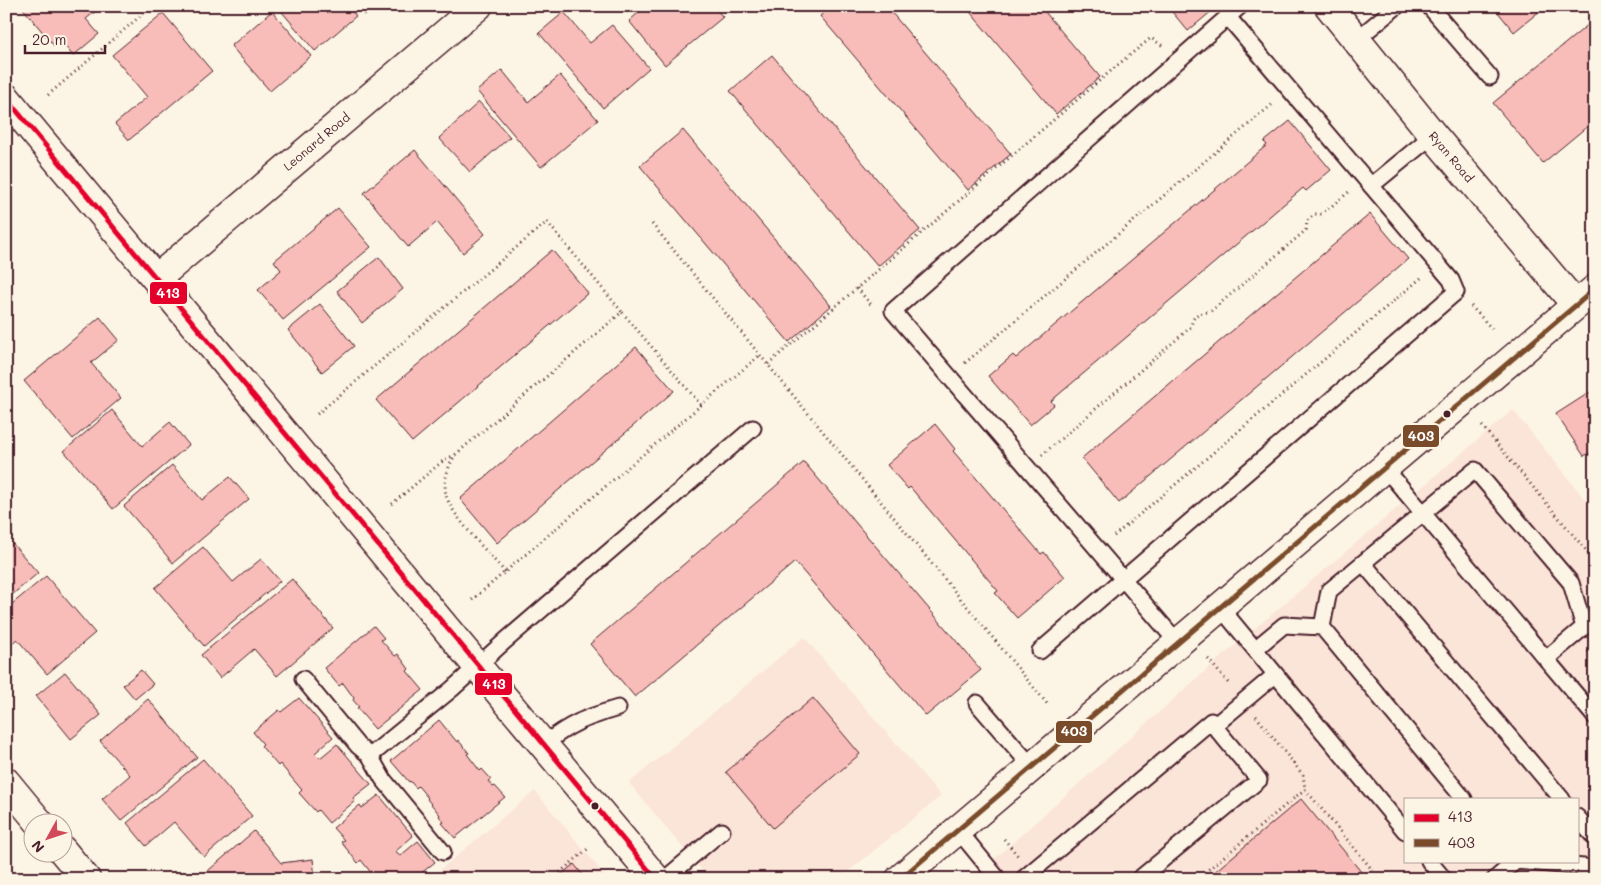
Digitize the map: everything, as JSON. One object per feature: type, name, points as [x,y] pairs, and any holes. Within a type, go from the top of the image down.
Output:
[{"type":"street","name":"Leonard Road","points":[[157,278],[478,6]]},
{"type":"street","name":"Ryan Road","points":[[1329,6],[1433,135],[1585,297]]},
{"type":"street","points":[[6,98],[656,879]]},
{"type":"street","points":[[900,879],[1585,297]]},
{"type":"street","points":[[6,782],[31,812]]},
{"type":"street","points":[[72,862],[86,879]]},
{"type":"lane","points":[[1178,643],[893,311],[1240,6]]},
{"type":"lane","points":[[1356,40],[1397,6]]},
{"type":"lane","points":[[1429,6],[1490,77]]},
{"type":"lane","points":[[1040,651],[1456,292],[1451,280],[1228,17]]},
{"type":"lane","points":[[1371,186],[1433,135]]},
{"type":"lane","points":[[370,756],[478,667],[753,428]]},
{"type":"lane","points":[[1384,467],[1595,717]]},
{"type":"lane","points":[[1322,627],[1329,591],[1475,470],[1571,583],[1584,627],[1546,660]]},
{"type":"lane","points":[[1363,563],[1561,798]]},
{"type":"lane","points":[[1220,607],[1404,830]]},
{"type":"lane","points":[[1255,649],[1284,625],[1322,627],[1463,798]]},
{"type":"lane","points":[[1214,726],[1275,674]]},
{"type":"lane","points":[[304,679],[358,746],[370,756],[383,779],[443,852]]},
{"type":"lane","points":[[977,703],[1032,767]]},
{"type":"lane","points":[[543,745],[574,723],[618,708]]},
{"type":"lane","points":[[1022,879],[1211,721],[1258,780],[1140,879]]},
{"type":"lane","points":[[1578,818],[1595,838]]},
{"type":"lane","points":[[958,830],[998,879]]},
{"type":"lane","points":[[665,879],[722,831]]},
{"type":"lane","points":[[1430,862],[1444,879]]},
{"type":"lane","points":[[1495,879],[1515,862]]},
{"type":"lane","points":[[1527,862],[1595,868]]},
{"type":"path","points":[[48,95],[152,6]]},
{"type":"path","points":[[768,364],[1151,38],[1182,57]]},
{"type":"path","points":[[962,365],[1279,98]]},
{"type":"path","points":[[1040,457],[1191,327],[1193,318],[1200,312],[1210,312],[1306,230],[1307,221],[1315,214],[1322,214],[1354,187]]},
{"type":"path","points":[[317,414],[547,222],[701,405]]},
{"type":"path","points":[[652,224],[1049,706]]},
{"type":"path","points":[[1136,570],[1110,540],[1427,273]]},
{"type":"path","points":[[392,504],[444,460],[455,455],[622,312]]},
{"type":"path","points":[[1484,319],[1493,330]]},
{"type":"path","points":[[472,600],[760,355]]},
{"type":"path","points":[[1482,426],[1595,561]]},
{"type":"path","points":[[455,455],[446,470],[446,496],[459,519],[504,572]]},
{"type":"path","points":[[1208,658],[1232,688]]},
{"type":"path","points":[[1256,716],[1303,775],[1305,789],[1380,879]]},
{"type":"path","points":[[1197,879],[1305,789]]},
{"type":"path","points":[[1004,839],[1022,861]]},
{"type":"path","points":[[552,879],[590,847]]},
{"type":"shaded area","points":[[1513,410],[1595,512],[1595,879],[972,879],[1212,665]]},
{"type":"shaded area","points":[[804,637],[941,796],[839,879],[709,879],[629,783]]},
{"type":"shaded area","points":[[535,791],[608,879],[429,879],[531,794]]},
{"type":"building","points":[[21,6],[102,6],[86,19],[99,34],[73,56],[61,41],[55,47]]},
{"type":"building","points":[[277,6],[348,6],[356,16],[315,51]]},
{"type":"building","points":[[358,6],[375,6],[365,15]]},
{"type":"building","points":[[646,6],[713,6],[723,17],[665,65],[629,21]]},
{"type":"building","points":[[831,6],[886,6],[1011,154],[968,190],[820,16]]},
{"type":"building","points":[[965,6],[1040,6],[1100,77],[1056,114]]},
{"type":"building","points":[[1167,6],[1210,6],[1213,10],[1188,31]]},
{"type":"building","points":[[1493,6],[1546,6],[1514,32]]},
{"type":"building","points":[[272,11],[311,56],[270,91],[231,46]]},
{"type":"building","points":[[564,12],[590,43],[612,25],[649,68],[603,108],[539,33]]},
{"type":"building","points":[[163,13],[212,71],[129,140],[115,124],[147,97],[112,55]]},
{"type":"building","points":[[1595,19],[1595,120],[1543,163],[1493,103]]},
{"type":"building","points":[[772,55],[920,230],[878,266],[730,91]]},
{"type":"building","points":[[502,70],[528,102],[560,75],[598,120],[541,167],[477,91]]},
{"type":"building","points":[[479,102],[510,137],[470,172],[439,138]]},
{"type":"building","points":[[1290,121],[1331,170],[1306,191],[1303,188],[1051,401],[1054,405],[1030,425],[988,376],[1013,355],[1016,358],[1267,145],[1264,142]]},
{"type":"building","points":[[683,130],[831,306],[789,342],[640,166]]},
{"type":"building","points":[[415,150],[485,234],[463,253],[437,222],[408,247],[364,193]]},
{"type":"building","points":[[338,208],[371,247],[283,320],[258,290],[281,270],[274,261]]},
{"type":"building","points":[[1370,214],[1408,259],[1119,503],[1082,458]]},
{"type":"building","points":[[552,250],[588,293],[412,442],[376,400]]},
{"type":"building","points":[[379,257],[403,289],[362,323],[337,291]]},
{"type":"building","points":[[320,304],[354,346],[322,372],[288,330]]},
{"type":"building","points":[[100,317],[119,340],[91,363],[121,398],[73,439],[24,381]]},
{"type":"building","points":[[636,347],[674,391],[497,543],[460,499]]},
{"type":"building","points":[[1595,389],[1595,463],[1589,453],[1584,456],[1556,414]]},
{"type":"building","points":[[112,410],[142,446],[170,422],[189,445],[113,509],[64,451]]},
{"type":"building","points":[[935,424],[955,449],[953,451],[1041,554],[1044,552],[1065,577],[1017,618],[995,593],[998,591],[910,487],[908,489],[887,465]]},
{"type":"building","points":[[804,462],[981,670],[926,716],[795,562],[635,697],[590,644]]},
{"type":"building","points":[[172,465],[202,500],[230,477],[249,499],[173,563],[124,506]]},
{"type":"building","points":[[6,536],[38,573],[6,600]]},
{"type":"building","points":[[203,547],[233,582],[261,559],[280,581],[204,646],[155,588]]},
{"type":"building","points":[[46,576],[95,633],[47,674],[17,639],[6,648],[6,609]]},
{"type":"building","points":[[292,579],[333,628],[277,676],[254,649],[220,678],[201,655]]},
{"type":"building","points":[[374,626],[384,638],[381,640],[395,656],[398,654],[409,669],[407,671],[423,690],[375,729],[357,708],[359,707],[353,700],[354,698],[343,683],[339,686],[324,668]]},
{"type":"building","points":[[141,670],[153,684],[135,699],[123,685]]},
{"type":"building","points":[[65,672],[101,715],[71,739],[36,696]]},
{"type":"building","points":[[299,698],[333,737],[315,753],[320,758],[337,744],[371,784],[353,798],[355,801],[329,823],[299,793],[302,790],[280,764],[278,766],[261,746],[263,744],[253,732],[279,710],[281,712]]},
{"type":"building","points":[[813,698],[860,754],[773,828],[726,772]]},
{"type":"building","points":[[148,699],[197,757],[121,821],[102,799],[130,775],[100,741]]},
{"type":"building","points":[[439,720],[469,753],[467,754],[480,771],[482,769],[491,779],[488,781],[493,787],[495,786],[505,797],[455,838],[442,823],[444,822],[428,798],[418,786],[416,788],[409,782],[391,761]]},
{"type":"building","points":[[203,759],[252,816],[204,857],[174,822],[146,846],[127,823]]},
{"type":"building","points":[[379,795],[413,836],[396,851],[400,856],[418,841],[435,862],[414,879],[376,879],[361,860],[358,863],[341,842],[344,840],[333,828],[360,805],[362,808]]},
{"type":"building","points":[[1301,799],[1367,879],[1206,879]]},
{"type":"building","points":[[254,831],[281,863],[313,859],[315,879],[204,879],[202,876]]},
{"type":"building","points":[[574,864],[586,879],[556,879]]},
{"type":"transit line","name":"413","points":[[6,98],[656,879]]},
{"type":"transit line","name":"403","points":[[900,879],[1595,289]]}]
